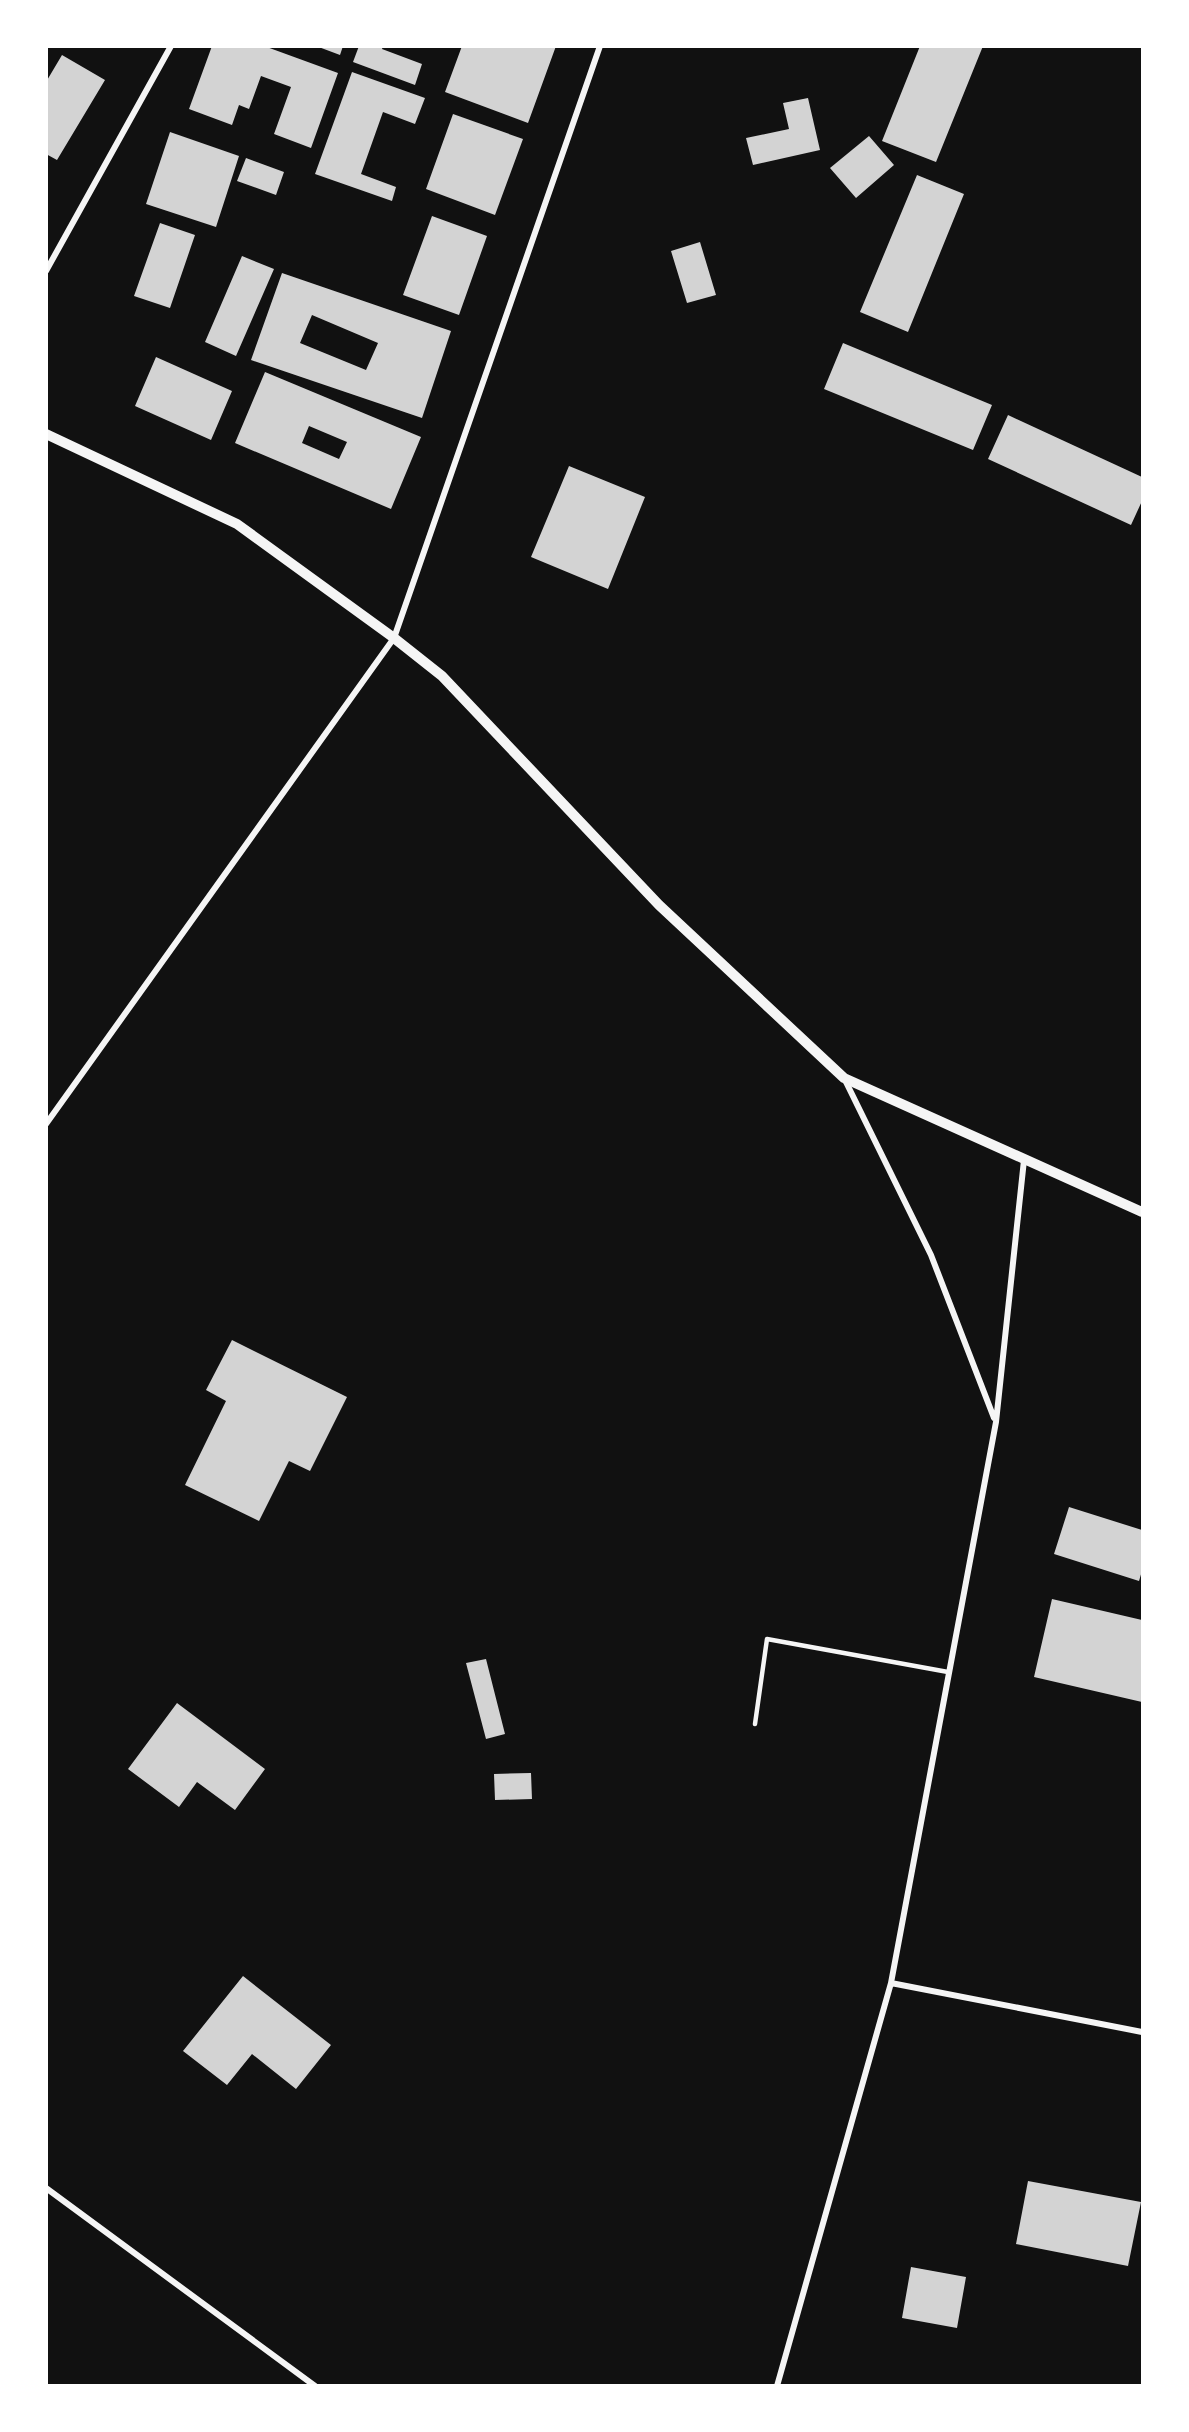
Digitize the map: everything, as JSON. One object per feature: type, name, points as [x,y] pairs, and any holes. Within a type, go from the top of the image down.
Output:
[{"type":"street","points":[[46,271],[171,46]]},
{"type":"street","points":[[46,1124],[394,638],[600,46]]},
{"type":"street","points":[[46,434],[237,524],[394,638],[442,676],[660,905],[844,1078],[1143,1212]]},
{"type":"street","points":[[844,1078],[931,1255],[996,1422]]},
{"type":"street","points":[[777,2385],[891,1983],[996,1422],[1024,1160]]},
{"type":"street","points":[[891,1983],[1143,2032]]},
{"type":"street","points":[[46,2188],[315,2385]]},
{"type":"lane","points":[[755,1724],[767,1639],[948,1672]]},
{"type":"building","points":[[212,46],[264,46],[338,73],[311,148],[274,134],[291,87],[261,76],[249,109],[239,105],[232,125],[189,109]]},
{"type":"building","points":[[316,46],[343,46],[340,55]]},
{"type":"building","points":[[359,46],[383,46],[382,49],[422,64],[415,85],[353,62]]},
{"type":"building","points":[[462,46],[556,46],[528,123],[445,92]]},
{"type":"building","points":[[920,46],[983,46],[936,162],[882,141]]},
{"type":"building","points":[[62,55],[105,80],[57,160],[46,154],[46,82]]},
{"type":"building","points":[[352,72],[425,98],[415,124],[383,112],[361,174],[396,187],[392,201],[315,174]]},
{"type":"building","points":[[808,98],[820,150],[753,165],[746,138],[789,129],[783,103]]},
{"type":"building","points":[[453,114],[523,139],[495,215],[426,189]]},
{"type":"building","points":[[170,132],[239,156],[216,227],[146,204]]},
{"type":"building","points":[[869,136],[894,165],[856,198],[830,168]]},
{"type":"building","points":[[246,158],[284,172],[276,195],[237,181]]},
{"type":"building","points":[[917,175],[964,194],[908,332],[860,312]]},
{"type":"building","points":[[432,216],[487,236],[459,315],[403,295]]},
{"type":"building","points":[[160,223],[195,235],[170,308],[134,296]]},
{"type":"building","points":[[700,242],[716,295],[687,303],[671,251]]},
{"type":"building","points":[[242,256],[274,269],[236,356],[205,342]]},
{"type":"building","points":[[282,273],[451,331],[422,418],[251,360]],"holes":[[[312,315],[378,343],[366,370],[300,343]]]},
{"type":"building","points":[[843,343],[992,405],[973,450],[824,389]]},
{"type":"building","points":[[156,357],[232,391],[211,440],[135,406]]},
{"type":"building","points":[[265,372],[421,437],[391,509],[235,443]],"holes":[[[309,426],[347,442],[339,459],[302,443]]]},
{"type":"building","points":[[1008,415],[1142,477],[1142,501],[1131,525],[988,459]]},
{"type":"building","points":[[569,466],[645,497],[608,589],[531,557]]},
{"type":"building","points":[[232,1340],[347,1397],[310,1471],[289,1461],[259,1521],[185,1485],[226,1401],[206,1390]]},
{"type":"building","points":[[1069,1507],[1142,1530],[1142,1571],[1139,1581],[1054,1554]]},
{"type":"building","points":[[1052,1599],[1142,1620],[1142,1702],[1034,1677]]},
{"type":"building","points":[[486,1659],[505,1734],[486,1739],[466,1663]]},
{"type":"building","points":[[177,1703],[265,1769],[235,1810],[197,1782],[179,1807],[128,1769]]},
{"type":"building","points":[[531,1773],[532,1799],[495,1800],[494,1774]]},
{"type":"building","points":[[243,1976],[331,2045],[296,2089],[252,2054],[227,2085],[183,2051]]},
{"type":"building","points":[[1028,2181],[1141,2202],[1128,2266],[1016,2244]]},
{"type":"building","points":[[911,2267],[966,2277],[957,2328],[902,2318]]}]
